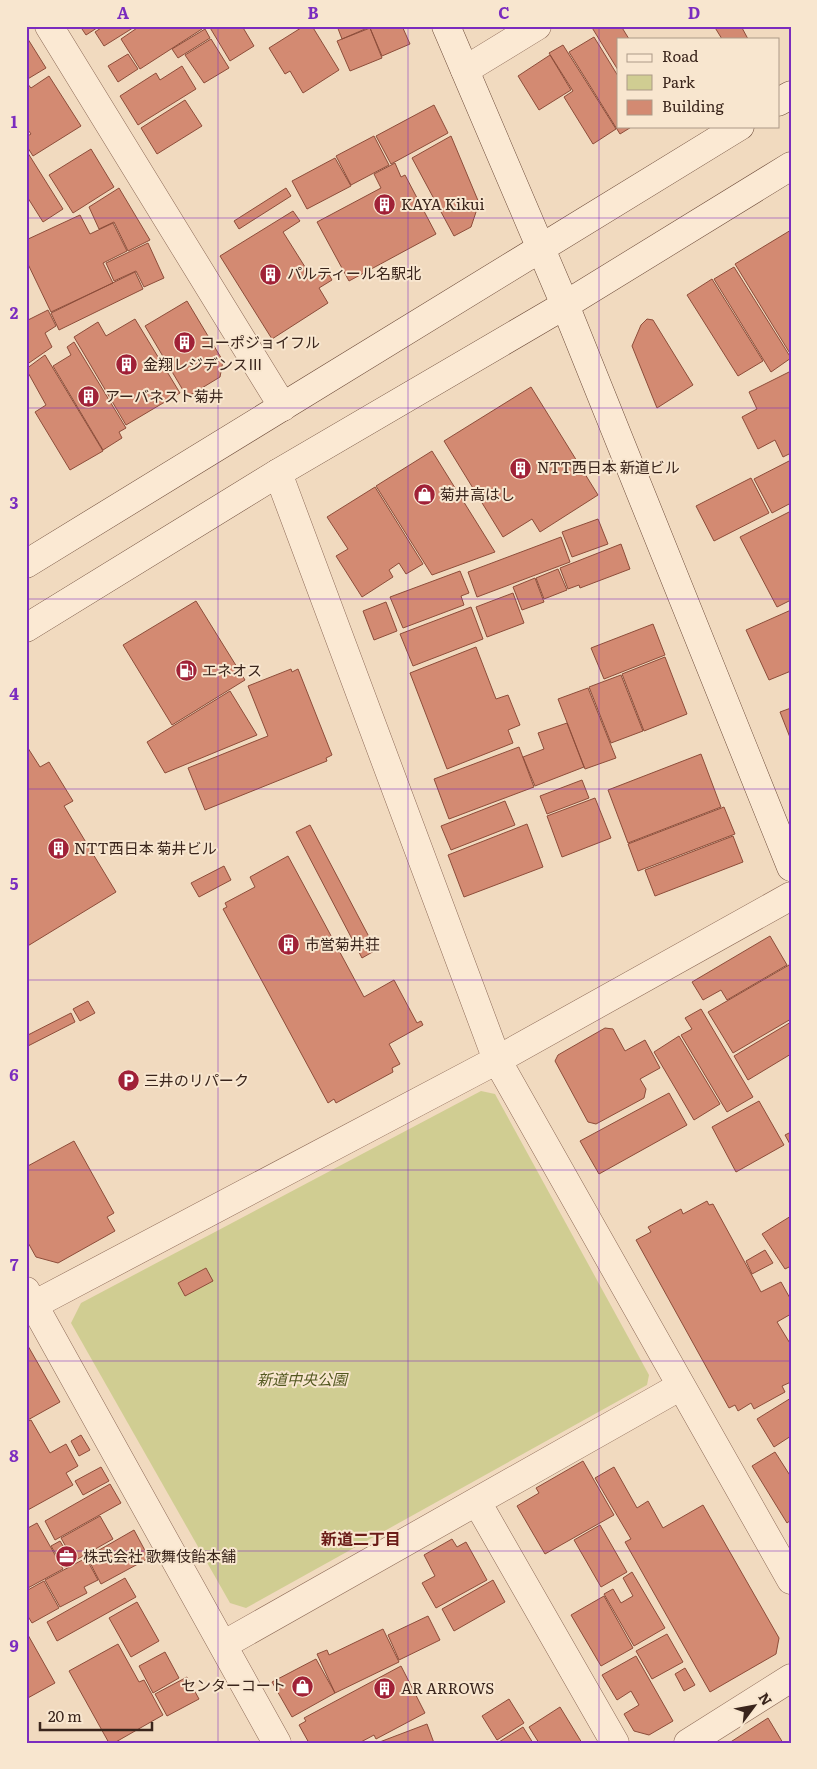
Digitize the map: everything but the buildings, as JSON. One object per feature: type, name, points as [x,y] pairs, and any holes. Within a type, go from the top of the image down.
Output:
[{"type":"street","points":[[49,26],[283,407]]},
{"type":"street","points":[[446,26],[565,305],[791,867]]},
{"type":"street","points":[[465,70],[537,26]]},
{"type":"street","points":[[26,564],[541,250],[737,128]]},
{"type":"street","points":[[26,628],[278,473],[565,305],[791,166]]},
{"type":"street","points":[[278,473],[497,1060],[791,1580]]},
{"type":"street","points":[[277,1743],[29,1302],[497,1060],[791,896]]},
{"type":"street","points":[[223,1644],[681,1386]]},
{"type":"street","points":[[477,1502],[615,1743]]},
{"type":"street","points":[[688,1743],[791,1678]]},
{"type":"green space","name":"新道中央公園","points":[[481,1091],[495,1094],[649,1375],[647,1385],[246,1608],[230,1603],[71,1323],[81,1303]]},
{"type":"place","name":"KAYA Kikui","points":[[385,205]]},
{"type":"place","name":"パルティール名駅北","points":[[271,274]]},
{"type":"place","name":"コーポジョイフル","points":[[184,343]]},
{"type":"place","name":"金翔レジデンスⅢ","points":[[127,365]]},
{"type":"place","name":"アーバネスト菊井","points":[[89,397]]},
{"type":"place","name":"NTT西日本 新道ビル","points":[[521,468]]},
{"type":"place","name":"菊井高はし","points":[[424,495]]},
{"type":"place","name":"エネオス","points":[[186,671]]},
{"type":"place","name":"NTT西日本 菊井ビル","points":[[58,849]]},
{"type":"place","name":"市営菊井荘","points":[[289,945]]},
{"type":"place","name":"三井のリパーク","points":[[128,1081]]},
{"type":"place","name":"株式会社 歌舞伎飴本舗","points":[[67,1557]]},
{"type":"place","name":"センターコート","points":[[302,1686]]},
{"type":"place","name":"AR ARROWS","points":[[385,1689]]},
{"type":"district","name":"新道二丁目","points":[[361,1539]]}]
